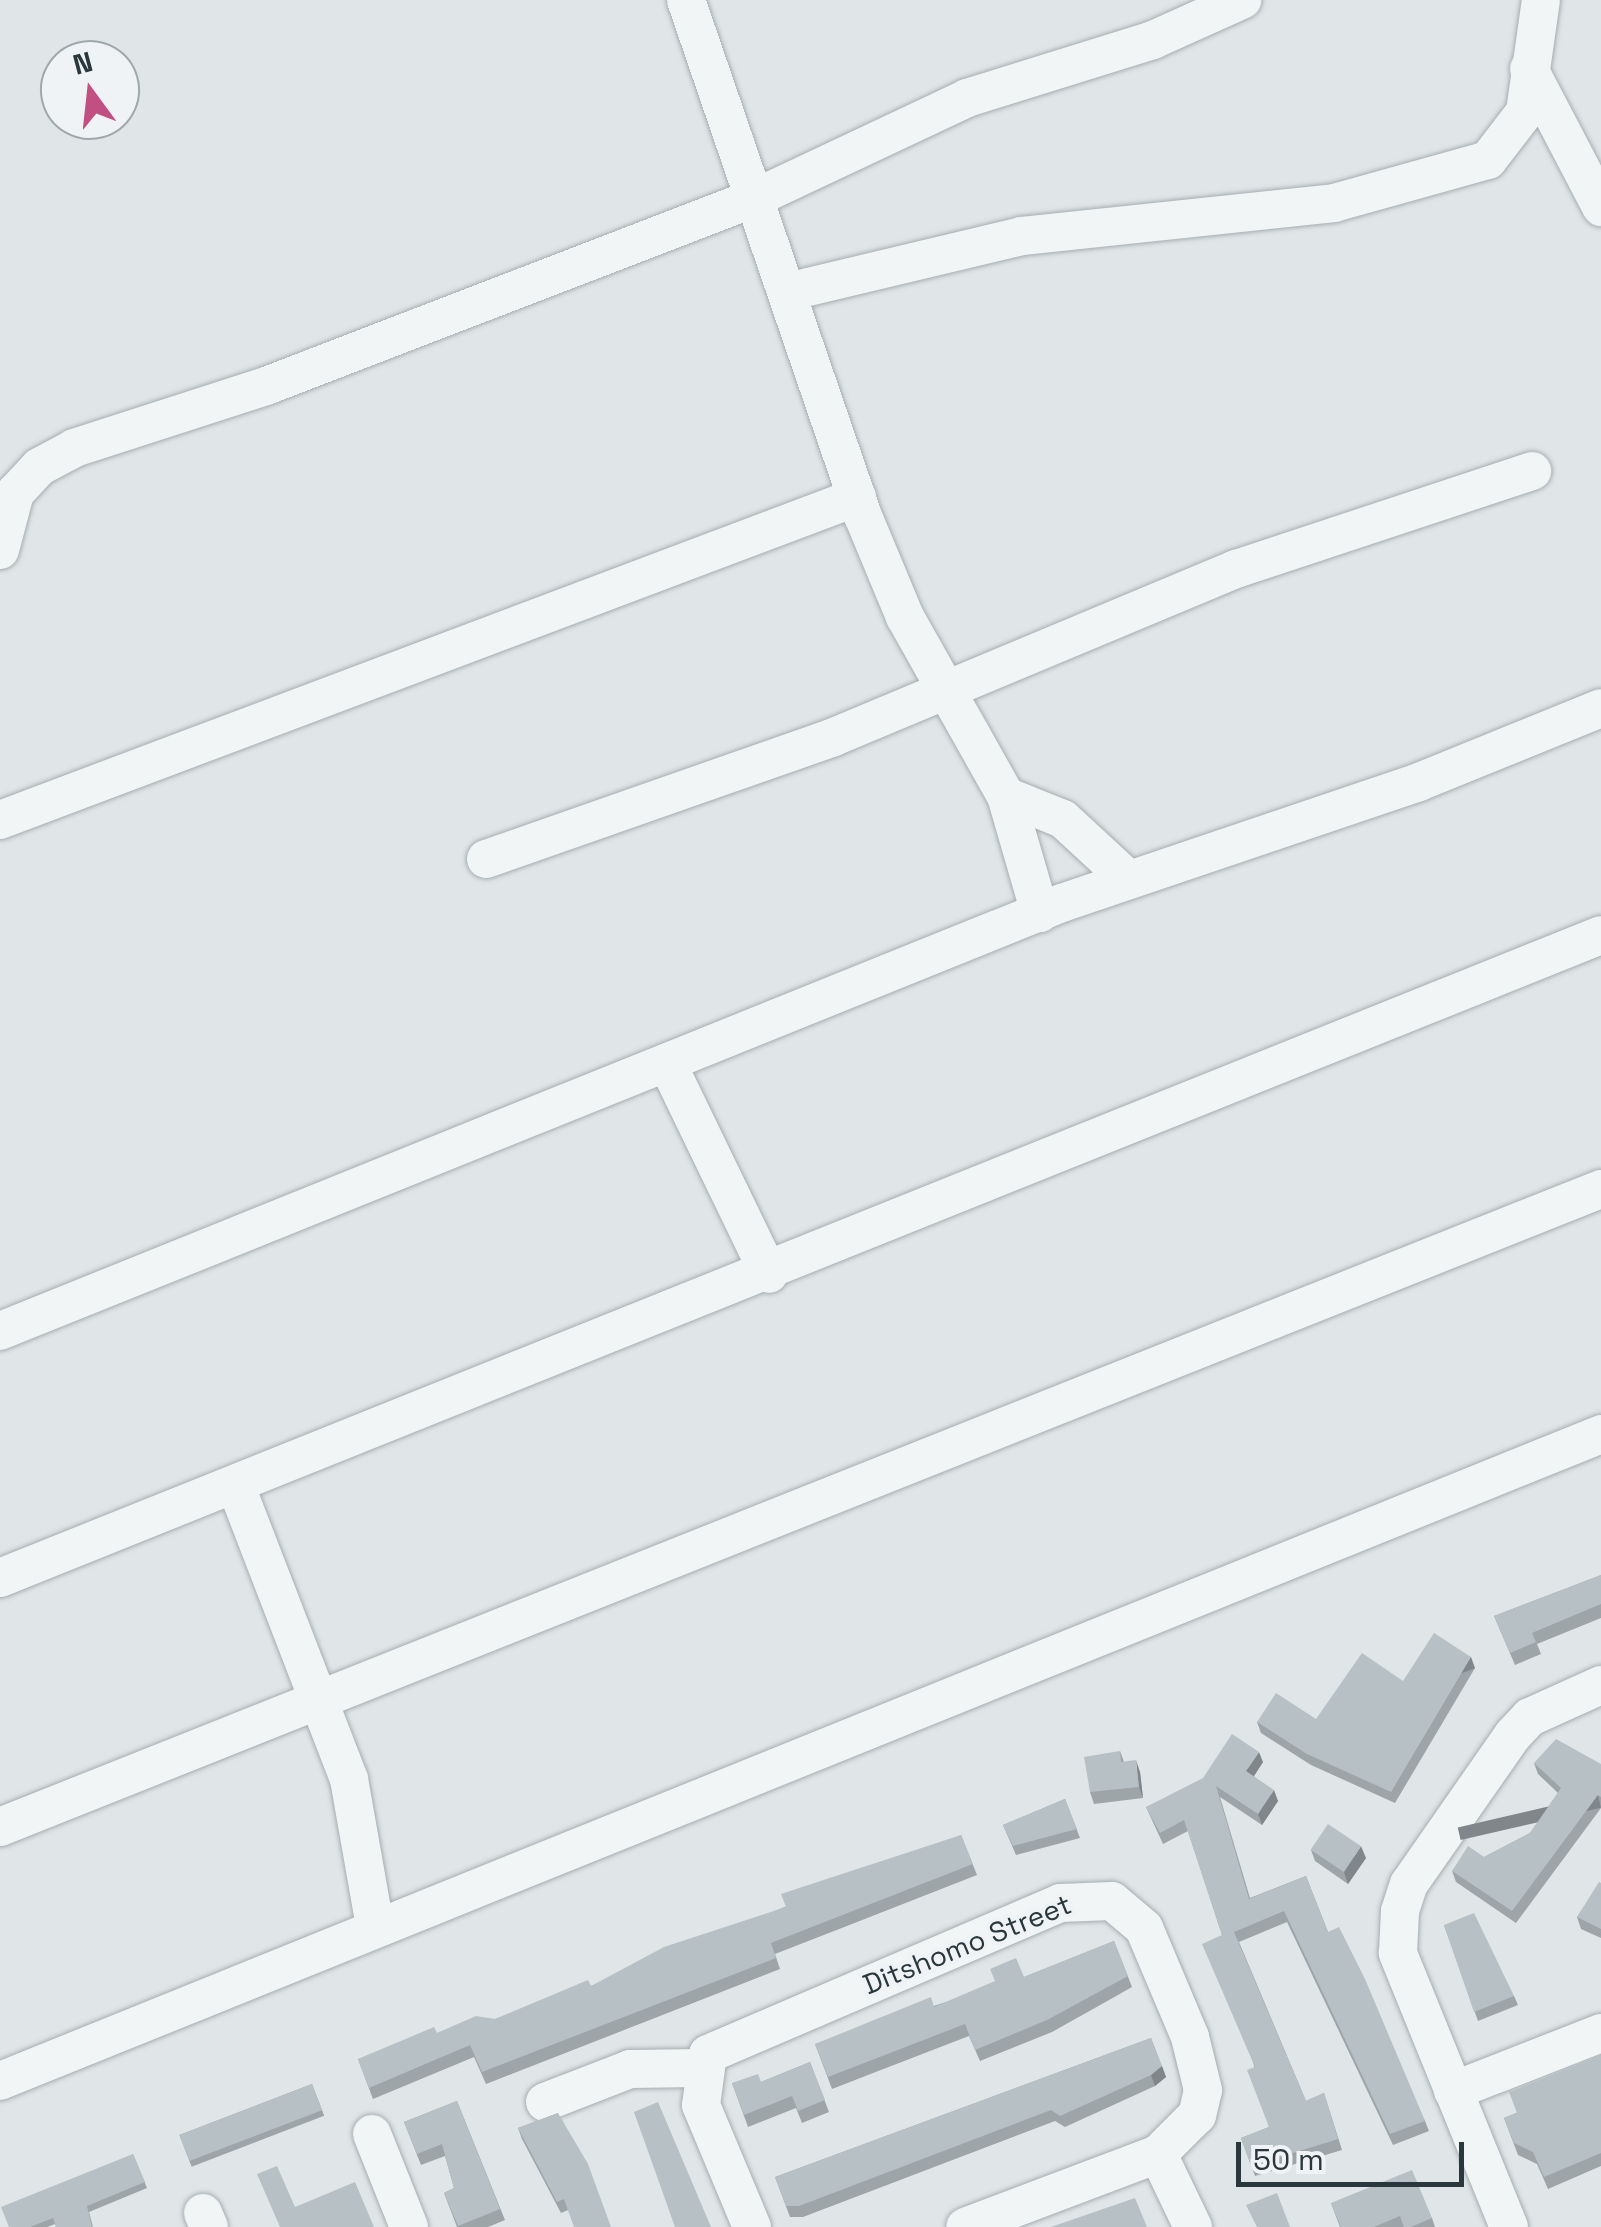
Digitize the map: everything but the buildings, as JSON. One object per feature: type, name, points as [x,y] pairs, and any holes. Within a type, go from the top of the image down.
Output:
[{"type":"street","points":[[686,0],[791,291],[857,496],[945,692],[1006,796],[1040,913]]},
{"type":"street","points":[[0,550],[16,493],[74,448],[266,386],[756,198],[967,98],[1152,40],[1242,0]]},
{"type":"street","points":[[791,291],[1022,236],[1334,203],[1488,160],[1511,141],[1530,69],[1541,0]]},
{"type":"street","points":[[1530,69],[1601,207]]},
{"type":"street","points":[[1511,141],[1570,147]]},
{"type":"street","points":[[486,859],[945,692],[1236,570],[1532,471]]},
{"type":"street","points":[[0,820],[857,496]]},
{"type":"street","points":[[0,1332],[1040,913],[1128,879],[1419,782],[1601,708]]},
{"type":"street","points":[[1006,796],[1063,819],[1128,879]]},
{"type":"street","points":[[0,1578],[237,1489],[1601,934]]},
{"type":"street","points":[[668,1065],[769,1274]]},
{"type":"street","points":[[0,1826],[322,1701],[1292,1305],[1601,1189]]},
{"type":"street","points":[[0,2081],[1601,1434]]},
{"type":"street","points":[[237,1489],[349,1779],[375,1928]]},
{"type":"street","points":[[1509,2227],[1398,1953],[1409,1884],[1530,1716],[1601,1684]]},
{"type":"street","name":"Ditshomo Street","points":[[700,2068],[725,2042],[1060,1903],[1112,1901],[1144,1928],[1200,2064],[1197,2115],[1158,2154],[965,2227]]},
{"type":"street","points":[[1453,2090],[1601,2033]]},
{"type":"street","points":[[545,2102],[630,2069],[700,2068],[701,2105],[752,2227]]},
{"type":"street","points":[[372,2134],[409,2227]]},
{"type":"street","points":[[1158,2154],[1192,2227]]}]
